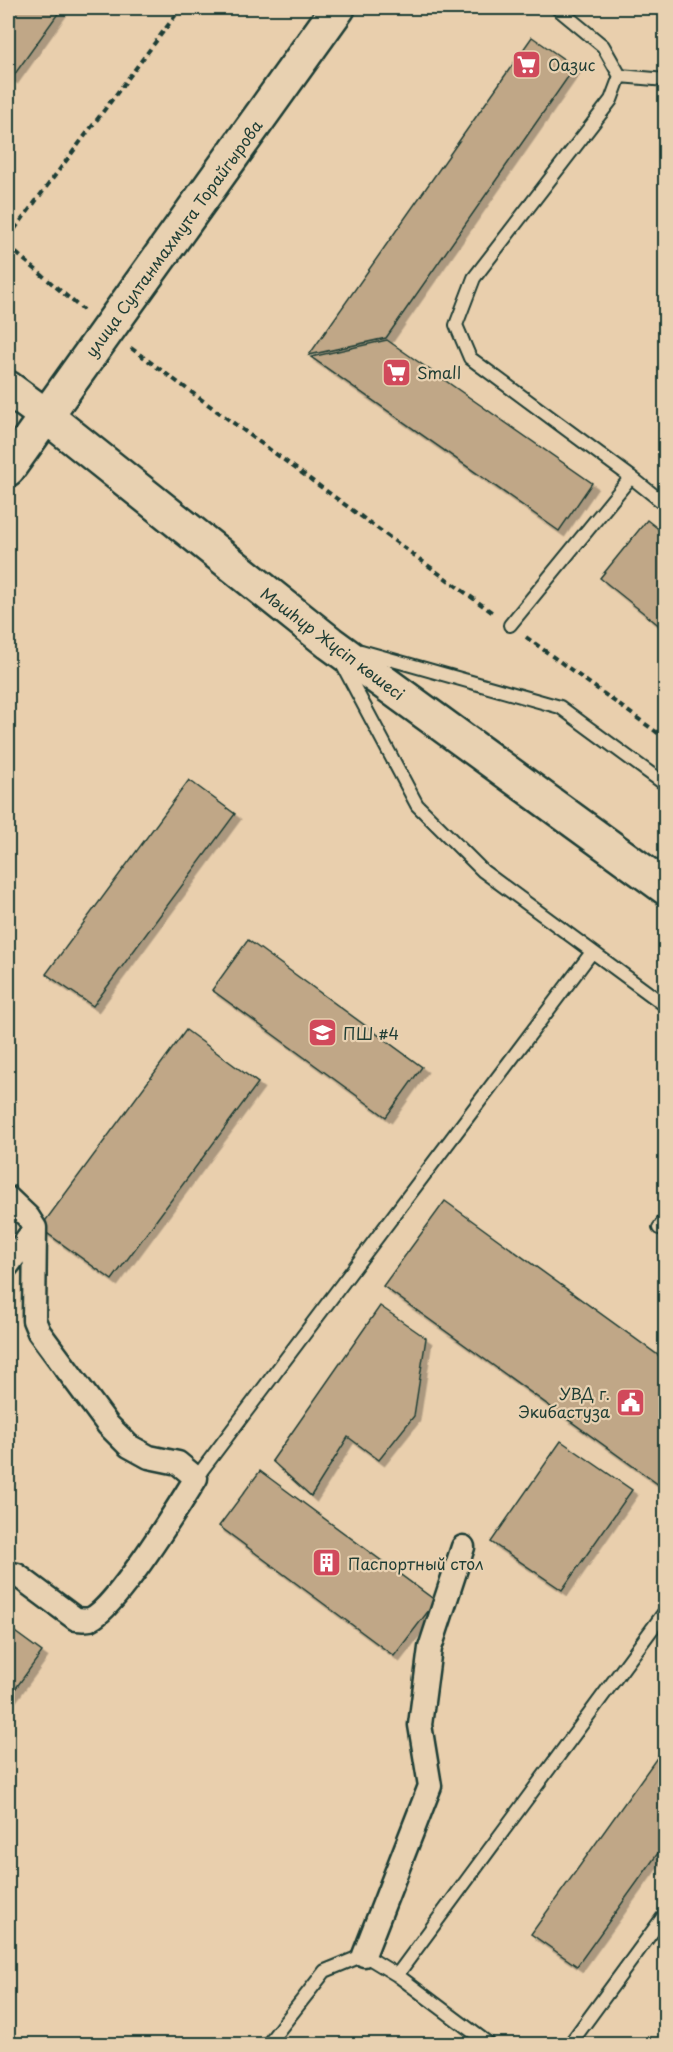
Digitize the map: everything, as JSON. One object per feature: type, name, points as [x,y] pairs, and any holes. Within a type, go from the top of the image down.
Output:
[{"type":"main road","name":"улица Султанмахмута Торайгырова","points":[[8,468],[338,8]]},
{"type":"main road","name":"Мәшһүр Жүсіп көшесі","points":[[8,388],[330,643],[666,888]]},
{"type":"street","points":[[8,1198],[28,1217],[35,1228],[34,1320],[46,1343],[108,1425],[129,1446],[149,1457],[178,1463],[196,1478],[148,1552],[106,1606],[90,1619],[76,1619],[17,1575],[8,1573]]},
{"type":"street","points":[[8,1265],[35,1228]]},
{"type":"street","points":[[364,1955],[429,1786],[420,1725],[430,1648],[463,1547]]},
{"type":"lane","points":[[557,8],[603,46],[620,76]]},
{"type":"lane","points":[[620,76],[666,80]]},
{"type":"lane","points":[[620,76],[611,100],[474,278],[456,325],[470,358],[666,505]]},
{"type":"lane","points":[[510,625],[631,477]]},
{"type":"lane","points":[[330,643],[560,707],[666,785]]},
{"type":"lane","points":[[330,643],[417,805],[483,871],[666,1006]]},
{"type":"lane","points":[[196,1478],[592,951]]},
{"type":"lane","points":[[398,1975],[666,1610]]},
{"type":"lane","points":[[570,2044],[666,1913]]},
{"type":"lane","points":[[268,2044],[325,1971],[364,1955],[398,1975],[489,2044]]},
{"type":"path","points":[[8,238],[181,8]]},
{"type":"path","points":[[8,246],[107,330],[666,739]]},
{"type":"building","points":[[8,8],[62,8],[12,78],[8,75]]},
{"type":"building","points":[[532,37],[575,67],[386,338],[309,355]]},
{"type":"building","points":[[387,340],[592,483],[559,531],[311,357]]},
{"type":"building","points":[[647,520],[666,535],[666,631],[600,578]]},
{"type":"building","points":[[189,780],[235,814],[93,1006],[46,974]]},
{"type":"building","points":[[248,940],[422,1067],[386,1117],[212,990]]},
{"type":"building","points":[[186,1030],[258,1083],[112,1280],[40,1228]]},
{"type":"building","points":[[445,1201],[666,1361],[666,1490],[383,1286]]},
{"type":"building","points":[[380,1306],[426,1338],[414,1416],[379,1460],[348,1437],[311,1496],[272,1461]]},
{"type":"building","points":[[561,1441],[632,1490],[562,1590],[491,1542]]},
{"type":"building","name":"Паспортный стол","points":[[260,1471],[436,1601],[394,1656],[219,1526]]},
{"type":"building","points":[[8,1627],[42,1652],[8,1699]]},
{"type":"building","points":[[666,1745],[666,1842],[577,1966],[531,1934]]},
{"type":"place","name":"Оазис","points":[[527,64]]},
{"type":"place","name":"Small","points":[[396,372]]},
{"type":"place","name":"ПШ #4","points":[[322,1033]]},
{"type":"place","name":"УВД г. Экибастуза","points":[[631,1402]]},
{"type":"place","name":"Паспортный стол","points":[[327,1563]]}]
